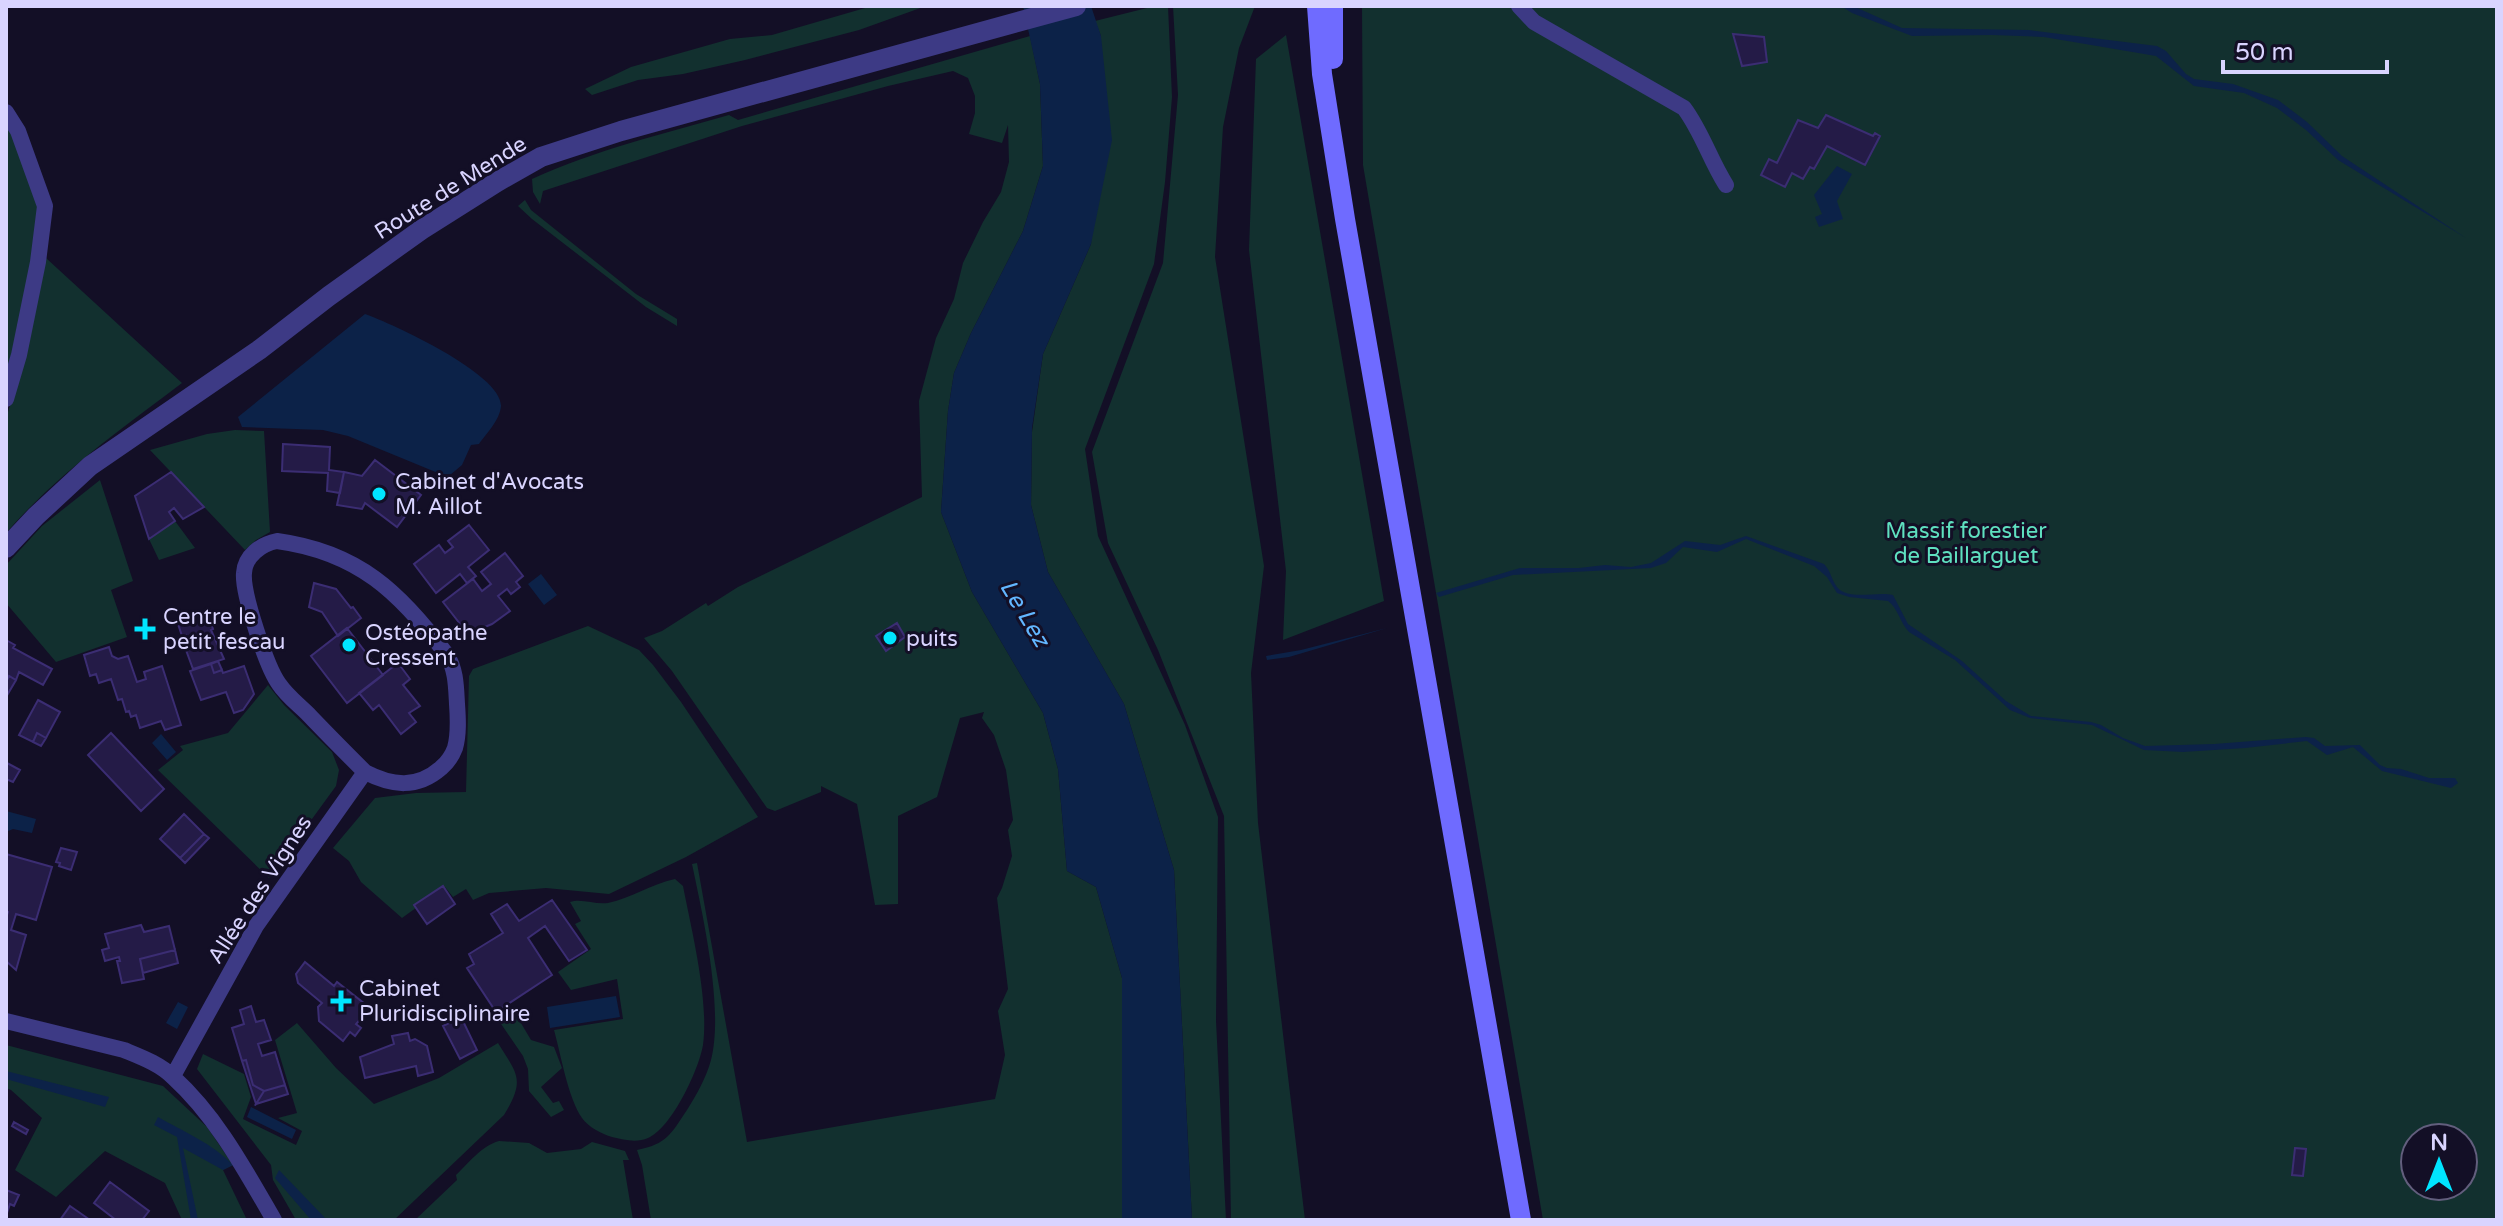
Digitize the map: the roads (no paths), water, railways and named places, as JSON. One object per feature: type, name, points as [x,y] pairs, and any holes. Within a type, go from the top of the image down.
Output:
[{"type":"main road","points":[[1317,6],[1322,74],[1339,179],[1521,1220]]},
{"type":"main road","points":[[1333,6],[1332,91],[1339,179]]},
{"type":"street","name":"Route de Mende","points":[[6,548],[90,466],[259,350],[421,230],[541,157],[621,131],[1076,6]]},
{"type":"street","points":[[1519,6],[1534,22],[1684,108],[1697,124],[1714,166],[1726,185]]},
{"type":"street","points":[[6,112],[18,131],[45,206],[26,324],[6,399]]},
{"type":"street","points":[[277,541],[306,547],[365,571],[396,594],[454,665],[457,735],[447,763],[429,778],[407,784],[396,784],[365,772],[288,695],[274,676],[255,622],[244,573],[250,557],[266,543],[277,541]]},
{"type":"street","name":"Allée des Vignes","points":[[173,1076],[256,926],[365,772]]},
{"type":"street","points":[[6,1021],[124,1050],[173,1076],[239,1156],[274,1220]]},
{"type":"water","name":"Le Lez","points":[[1023,6],[1091,6],[1101,36],[1112,140],[1091,244],[1043,354],[1032,428],[1031,505],[1048,572],[1124,704],[1174,870],[1192,1220],[1122,1220],[1122,978],[1096,887],[1067,871],[1058,769],[1043,713],[972,592],[941,512],[948,411],[954,373],[1023,231],[1043,166],[1040,84]]},
{"type":"water","points":[[1841,6],[1853,6],[1902,28],[2029,30],[2157,46],[2194,79],[2233,84],[2278,100],[2307,122],[2342,156],[2466,238],[2338,160],[2277,108],[2244,93],[2194,86],[2156,56],[2044,37],[1912,36]]},
{"type":"water","points":[[1837,166],[1852,174],[1837,201],[1843,219],[1819,227],[1815,217],[1822,214],[1814,195]]},
{"type":"water","points":[[365,314],[466,365],[497,393],[501,406],[495,422],[479,444],[471,445],[462,465],[450,475],[438,473],[348,436],[323,430],[242,427],[238,417]]},
{"type":"water","points":[[1746,536],[1824,564],[1837,587],[1848,594],[1893,595],[1908,624],[1962,661],[2006,701],[2031,716],[2091,722],[2145,746],[2306,737],[2314,738],[2325,746],[2360,745],[2387,768],[2429,778],[2455,778],[2458,783],[2451,788],[2382,771],[2353,747],[2327,755],[2307,741],[2183,752],[2144,750],[2092,725],[2030,718],[2010,710],[1955,660],[1909,632],[1888,601],[1837,593],[1827,577],[1814,566],[1746,539],[1717,552],[1683,547],[1666,563],[1651,568],[1513,575],[1439,597],[1436,593],[1520,568],[1631,567],[1651,563],[1685,541],[1720,545]]},
{"type":"water","points":[[541,574],[557,595],[544,605],[528,584]]},
{"type":"water","points":[[1387,628],[1289,657],[1267,660],[1266,656],[1301,650]]},
{"type":"water","points":[[161,734],[176,752],[167,760],[152,743]]},
{"type":"water","points":[[6,811],[36,819],[32,833],[13,829],[6,832]]},
{"type":"water","points":[[616,996],[620,1017],[550,1028],[547,1007]]},
{"type":"water","points":[[178,1002],[188,1007],[177,1029],[166,1023]]},
{"type":"water","points":[[6,1071],[109,1097],[105,1107],[6,1079]]},
{"type":"water","points":[[251,1107],[296,1130],[292,1139],[247,1117]]},
{"type":"water","points":[[158,1117],[207,1144],[233,1165],[223,1170],[183,1148],[198,1220],[191,1220],[177,1137],[154,1125]]},
{"type":"water","points":[[279,1170],[327,1220],[311,1220],[275,1178]]},
{"type":"place","name":"Cabinet d'Avocats M. Aillot","points":[[379,494]]},
{"type":"place","name":"Centre le petit fescau","points":[[145,629]]},
{"type":"place","name":"puits","points":[[890,638]]},
{"type":"place","name":"Ostéopathe Cressent","points":[[349,645]]},
{"type":"place","name":"Cabinet Pluridisciplinaire","points":[[341,1001]]},
{"type":"park label","name":"Massif forestier de Baillarguet","points":[[1966,542]]}]
